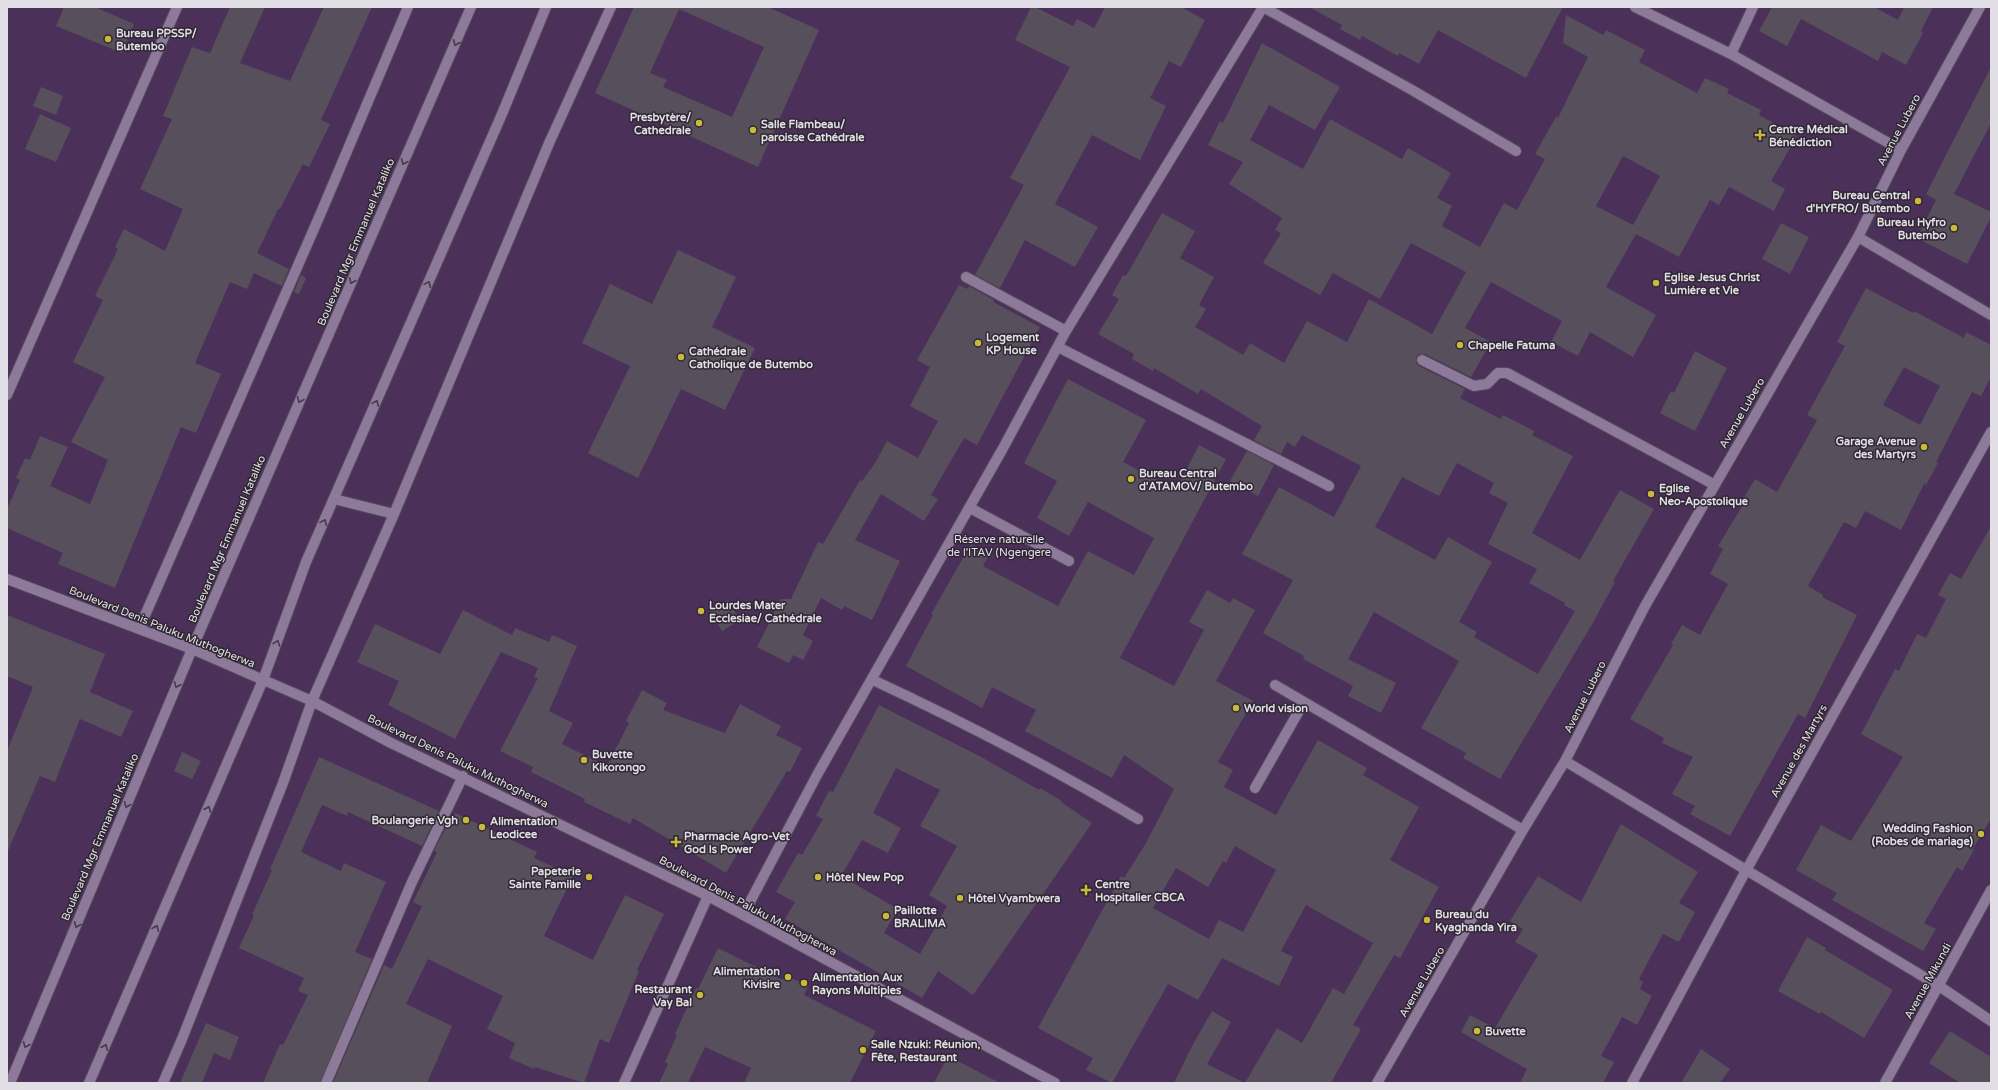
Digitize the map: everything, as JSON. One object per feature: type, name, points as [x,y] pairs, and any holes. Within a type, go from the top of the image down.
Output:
[{"type":"street","points":[[7,395],[177,7]]},
{"type":"street","points":[[140,629],[317,222],[408,7]]},
{"type":"street","name":"Boulevard Mgr Emmanuel Kataliko","points":[[10,1083],[192,649],[471,7]]},
{"type":"street","points":[[89,1083],[263,680],[306,562],[499,122],[546,7]]},
{"type":"street","points":[[162,1083],[182,1039],[283,783],[312,701],[394,514],[550,141],[611,7]]},
{"type":"street","points":[[743,915],[818,775],[970,508],[1066,331],[1263,7],[1412,90],[1516,151]]},
{"type":"street","points":[[1635,7],[1731,54],[1901,150]]},
{"type":"street","points":[[1731,54],[1753,7]]},
{"type":"street","name":"Avenue Lubero","points":[[1377,1083],[1523,830],[1566,760],[1646,606],[1858,237],[1901,150],[1980,7]]},
{"type":"street","points":[[1858,237],[1991,315]]},
{"type":"street","points":[[966,277],[1066,331]]},
{"type":"street","points":[[1058,347],[1328,486]]},
{"type":"street","points":[[1422,360],[1474,386],[1487,384],[1498,374],[1507,372],[1715,485]]},
{"type":"street","name":"Avenue des Martyrs","points":[[1632,1083],[1747,869],[1991,432]]},
{"type":"street","points":[[334,499],[394,514]]},
{"type":"street","points":[[970,508],[1069,561]]},
{"type":"street","name":"Boulevard Denis Paluku Muthogherwa","points":[[7,579],[192,649],[312,701],[391,743],[708,896],[1055,1083]]},
{"type":"street","points":[[873,680],[925,704],[1089,789],[1138,818]]},
{"type":"street","points":[[1275,685],[1523,830]]},
{"type":"street","points":[[1255,788],[1304,702]]},
{"type":"street","points":[[1566,760],[1939,986],[1991,1021]]},
{"type":"street","points":[[326,1083],[412,882],[462,776]]},
{"type":"street","name":"Avenue Mikundi","points":[[1885,1083],[1991,890]]},
{"type":"street","points":[[624,1083],[708,896]]},
{"type":"green space","name":"Réserve naturelle de l'ITAV (Ngengere","points":[[7,7],[1991,7],[1991,1083],[7,1083]]},
{"type":"building","name":"Bureau PPSSP/ Butembo","points":[[64,7],[95,7],[134,24],[122,53],[56,26]]},
{"type":"building","points":[[230,7],[265,7],[240,63],[290,81],[324,7],[372,7],[321,120],[330,124],[309,167],[303,164],[280,209],[278,209],[257,253],[289,269],[282,286],[254,273],[247,289],[230,282],[195,363],[221,374],[196,433],[181,427],[115,588],[58,564],[63,553],[7,528],[7,509],[20,480],[16,478],[25,458],[30,460],[40,436],[68,447],[50,486],[90,504],[108,460],[71,442],[105,377],[73,362],[103,300],[95,296],[118,249],[115,247],[124,229],[165,251],[183,209],[140,189],[172,119],[163,116],[192,47],[210,53]]},
{"type":"building","points":[[634,7],[768,7],[819,30],[758,167],[595,93]],"holes":[[[679,9],[764,47],[732,117],[663,87],[667,80],[650,73]]]},
{"type":"building","points":[[1031,7],[1035,7],[1073,26],[1077,19],[1094,28],[1105,7],[1181,7],[1205,20],[1181,67],[1169,61],[1150,98],[1166,106],[1140,160],[1092,135],[1055,204],[1098,227],[1075,267],[1025,240],[1000,288],[975,275],[1024,185],[1010,178],[1070,67],[1015,40]]},
{"type":"building","points":[[1309,7],[1563,7],[1526,78],[1438,30],[1419,64],[1399,53],[1398,56],[1362,36],[1360,40],[1340,29],[1342,25]]},
{"type":"building","points":[[1772,7],[1874,7],[1898,20],[1904,7],[1933,7],[1921,31],[1923,33],[1906,65],[1882,52],[1878,61],[1801,19],[1787,46],[1759,31]]},
{"type":"building","points":[[1566,15],[1603,35],[1606,30],[1645,50],[1639,62],[1697,93],[1705,78],[1729,89],[1727,93],[1761,110],[1759,115],[1797,136],[1771,181],[1785,189],[1774,211],[1729,187],[1719,205],[1710,200],[1679,257],[1636,234],[1606,287],[1656,315],[1633,357],[1590,332],[1578,356],[1551,342],[1562,321],[1491,282],[1465,328],[1491,342],[1471,377],[1425,354],[1419,354],[1416,357],[1416,363],[1419,366],[1465,389],[1460,398],[1501,419],[1503,415],[1534,431],[1532,435],[1573,456],[1532,533],[1580,560],[1620,490],[1654,509],[1613,581],[1615,582],[1594,621],[1500,779],[1463,758],[1466,753],[1421,728],[1459,661],[1374,612],[1348,659],[1396,683],[1381,713],[1348,696],[1353,686],[1303,659],[1304,656],[1263,633],[1293,580],[1242,554],[1279,487],[1334,517],[1361,466],[1302,435],[1295,447],[1287,442],[1281,454],[1254,440],[1262,426],[1201,389],[1198,394],[1154,368],[1153,371],[1132,359],[1134,354],[1098,334],[1119,299],[1112,295],[1123,275],[1126,276],[1162,213],[1195,231],[1180,258],[1214,277],[1199,305],[1206,309],[1195,327],[1243,355],[1250,343],[1284,363],[1307,321],[1347,342],[1369,299],[1432,334],[1466,272],[1411,243],[1380,299],[1333,273],[1320,295],[1263,263],[1281,233],[1275,230],[1282,218],[1229,184],[1243,162],[1208,145],[1220,121],[1223,123],[1262,43],[1340,87],[1315,130],[1269,105],[1250,140],[1303,169],[1330,119],[1402,159],[1408,148],[1451,173],[1437,198],[1452,206],[1442,226],[1480,247],[1504,203],[1517,210],[1545,159],[1535,154],[1556,117],[1558,118],[1588,57],[1563,43]],"holes":[[[1623,156],[1660,176],[1633,225],[1596,206]],[[1457,463],[1494,483],[1489,493],[1508,503],[1488,544],[1537,569],[1529,583],[1565,603],[1564,605],[1575,611],[1538,674],[1474,637],[1477,632],[1459,622],[1492,562],[1448,537],[1435,560],[1375,527],[1402,477],[1439,496]]]},
{"type":"building","points":[[1991,67],[1991,123],[1954,194],[1991,212],[1991,217],[1967,264],[1917,238],[1936,200],[1926,194]]},
{"type":"building","points":[[41,87],[63,96],[56,115],[33,106]]},
{"type":"building","points":[[40,114],[71,128],[56,162],[25,149]]},
{"type":"building","points":[[1781,223],[1809,237],[1790,274],[1762,259]]},
{"type":"building","name":"Cathédrale Catholique de Butembo","points":[[678,250],[736,277],[712,327],[755,348],[725,410],[681,389],[638,478],[588,453],[630,366],[582,343],[610,284],[652,304]]},
{"type":"building","points":[[301,275],[306,278],[299,294],[294,292]]},
{"type":"building","points":[[959,285],[968,289],[969,286],[994,300],[993,302],[1040,327],[977,445],[964,438],[931,495],[938,499],[924,521],[881,494],[855,540],[900,561],[872,620],[844,606],[842,610],[821,598],[803,635],[813,641],[803,660],[793,655],[789,663],[757,647],[781,599],[791,599],[818,542],[823,544],[860,480],[862,481],[875,463],[887,441],[918,458],[938,421],[910,406],[930,367],[917,360]]},
{"type":"building","points":[[1866,288],[1913,313],[1914,311],[1964,338],[1966,332],[1991,345],[1991,377],[1981,396],[1972,392],[1936,462],[1938,463],[1926,485],[1924,484],[1901,530],[1865,511],[1856,528],[1844,522],[1808,586],[1823,595],[1822,597],[1857,615],[1805,718],[1798,714],[1730,836],[1690,814],[1695,806],[1672,794],[1693,757],[1662,743],[1664,738],[1630,719],[1673,645],[1671,644],[1682,625],[1700,635],[1728,584],[1710,574],[1723,549],[1718,546],[1746,500],[1743,499],[1755,479],[1777,492],[1817,420],[1807,415],[1845,346],[1837,342]],"holes":[[[1904,367],[1940,386],[1920,425],[1883,405]]]},
{"type":"building","points":[[1695,351],[1727,368],[1695,431],[1660,413],[1671,391],[1674,393]]},
{"type":"building","points":[[1068,379],[1146,420],[1123,462],[1176,490],[1199,445],[1226,459],[1120,658],[1174,686],[1204,630],[1189,622],[1207,590],[1230,603],[1233,598],[1255,610],[1216,681],[1253,701],[1218,762],[1233,770],[1224,787],[1276,815],[1318,740],[1367,768],[1363,775],[1419,807],[1390,860],[1439,887],[1400,958],[1394,955],[1353,1025],[1361,1029],[1331,1083],[1245,1083],[1277,1028],[1302,1043],[1333,988],[1344,994],[1373,943],[1306,905],[1281,951],[1293,957],[1279,986],[1222,958],[1198,1000],[1168,984],[1112,1083],[1086,1070],[1093,1058],[1038,1028],[1121,876],[1124,878],[1146,843],[1174,789],[1124,755],[1112,778],[1025,731],[1036,710],[992,687],[982,708],[906,666],[933,615],[931,614],[971,544],[989,554],[983,566],[1058,606],[1088,551],[1134,575],[1154,538],[1088,502],[1069,536],[1037,518],[1057,481],[1024,463]],"holes":[[[1235,846],[1276,870],[1243,932],[1219,920],[1209,939],[1153,908],[1176,868],[1208,887],[1223,861],[1226,863]]]},
{"type":"building","points":[[1247,451],[1274,465],[1258,496],[1230,481]]},
{"type":"building","points":[[1991,526],[1991,819],[1972,850],[1974,850],[1962,871],[1957,867],[1924,923],[1936,929],[1923,951],[1832,900],[1837,893],[1796,870],[1821,825],[1851,841],[1903,757],[1861,734],[1895,669],[1899,671],[1917,634],[1926,638],[1946,599],[1938,595],[1950,573],[1961,579]]},
{"type":"building","points":[[728,600],[740,620],[722,631],[710,611]]},
{"type":"building","points":[[463,610],[512,635],[515,628],[549,642],[552,635],[577,646],[549,711],[573,723],[562,744],[607,766],[629,723],[626,721],[642,690],[667,703],[663,710],[725,733],[740,704],[781,726],[776,735],[802,748],[790,772],[787,771],[726,873],[633,818],[630,824],[584,802],[585,799],[531,772],[533,767],[500,751],[538,678],[534,677],[538,668],[501,652],[455,739],[388,705],[399,681],[357,662],[375,624],[440,654]]},
{"type":"building","points":[[7,615],[105,654],[90,692],[133,711],[121,737],[80,719],[55,782],[40,776],[7,853],[7,751],[33,687],[7,676]]},
{"type":"building","points":[[879,705],[983,758],[1039,790],[1040,788],[1062,801],[1061,802],[1092,823],[973,995],[938,971],[922,998],[785,919],[795,902],[776,892],[798,853],[802,855],[823,819],[816,816],[829,791],[833,792]],"holes":[[[896,768],[940,790],[920,826],[957,846],[929,895],[947,906],[920,954],[884,933],[898,909],[841,876],[862,840],[888,853],[901,828],[873,813]]]},
{"type":"building","points":[[182,752],[201,761],[192,779],[174,771]]},
{"type":"building","points":[[319,757],[439,811],[422,846],[348,812],[347,816],[322,805],[301,852],[341,871],[344,863],[386,882],[355,952],[372,959],[320,1083],[263,1083],[280,1044],[283,1045],[308,995],[298,991],[304,978],[239,948],[272,870],[270,869]]},
{"type":"building","points":[[455,813],[537,852],[534,858],[573,876],[544,936],[593,960],[625,895],[664,914],[637,970],[639,971],[609,1043],[600,1039],[584,1083],[535,1067],[534,1069],[509,1058],[515,1043],[487,1029],[503,996],[428,959],[406,1004],[452,1026],[427,1083],[333,1083],[384,965],[392,969],[422,906],[413,902],[437,852],[434,851],[451,817],[453,818]]},
{"type":"building","points":[[1621,824],[1698,872],[1679,903],[1695,912],[1679,942],[1663,934],[1639,979],[1643,982],[1640,989],[1652,996],[1637,1025],[1622,1017],[1601,1056],[1614,1062],[1603,1083],[1520,1083],[1527,1069],[1461,1032],[1470,1015],[1495,1028],[1538,955],[1515,942],[1523,929],[1510,921],[1538,876],[1581,902]]},
{"type":"building","points":[[1807,937],[1826,948],[1825,950],[1893,990],[1864,1038],[1821,1012],[1820,1014],[1778,991]]},
{"type":"building","points":[[718,948],[782,980],[785,975],[808,986],[804,995],[876,1031],[850,1083],[744,1083],[751,1068],[705,1047],[688,1083],[659,1083],[668,1064],[665,1062],[677,1035],[675,1034],[696,988],[698,989]]},
{"type":"building","points":[[1212,1011],[1231,1022],[1207,1064],[1245,1083],[1174,1083],[1192,1046]]},
{"type":"building","points":[[206,1023],[239,1037],[230,1060],[214,1053],[202,1083],[180,1083]]},
{"type":"building","points":[[1950,1031],[1991,1057],[1991,1083],[1960,1083],[1929,1063]]},
{"type":"building","points":[[1701,1049],[1730,1069],[1720,1083],[1681,1083]]},
{"type":"building","points":[[948,1056],[1000,1083],[934,1083]]},
{"type":"place","name":"Bureau PPSSP/ Butembo","points":[[108,39]]},
{"type":"place","name":"Presbytère/ Cathedrale","points":[[699,123]]},
{"type":"place","name":"Salle Flambeau/ paroisse Cathédrale","points":[[753,130]]},
{"type":"place","name":"Centre Médical Bénédiction","points":[[1760,135]]},
{"type":"place","name":"Bureau Central d'HYFRO/ Butembo","points":[[1918,201]]},
{"type":"place","name":"Bureau Hyfro Butembo","points":[[1954,228]]},
{"type":"place","name":"Eglise Jesus Christ Lumiére et Vie","points":[[1656,283]]},
{"type":"place","name":"Logement KP House","points":[[978,343]]},
{"type":"place","name":"Chapelle Fatuma","points":[[1460,345]]},
{"type":"place","name":"Cathédrale Catholique de Butembo","points":[[681,357]]},
{"type":"place","name":"Garage Avenue des Martyrs","points":[[1924,447]]},
{"type":"place","name":"Bureau Central d'ATAMOV/ Butembo","points":[[1131,479]]},
{"type":"place","name":"Eglise Neo-Apostolique","points":[[1651,494]]},
{"type":"place","name":"Lourdes Mater Ecclesiae/ Cathédrale","points":[[701,611]]},
{"type":"place","name":"World vision","points":[[1236,708]]},
{"type":"place","name":"Buvette Kikorongo","points":[[584,760]]},
{"type":"place","name":"Boulangerie Vgh","points":[[466,820]]},
{"type":"place","name":"Alimentation Leodicee","points":[[482,827]]},
{"type":"place","name":"Wedding Fashion (Robes de mariage)","points":[[1981,834]]},
{"type":"place","name":"Pharmacie Agro-Vet God Is Power","points":[[676,842]]},
{"type":"place","name":"Papeterie Sainte Famille","points":[[589,877]]},
{"type":"place","name":"Hôtel New Pop","points":[[818,877]]},
{"type":"place","name":"Centre Hospitalier CBCA","points":[[1086,890]]},
{"type":"place","name":"Hôtel Vyambwera","points":[[960,898]]},
{"type":"place","name":"Paillotte BRALIMA","points":[[886,916]]},
{"type":"place","name":"Bureau du Kyaghanda Yira","points":[[1427,920]]},
{"type":"place","name":"Alimentation Kivisire","points":[[788,977]]},
{"type":"place","name":"Alimentation Aux Rayons Multiples","points":[[804,983]]},
{"type":"place","name":"Restaurant Vay Bal","points":[[700,995]]},
{"type":"place","name":"Buvette","points":[[1477,1031]]},
{"type":"place","name":"Salle Nzuki: Réunion, Fête, Restaurant","points":[[863,1050]]}]
